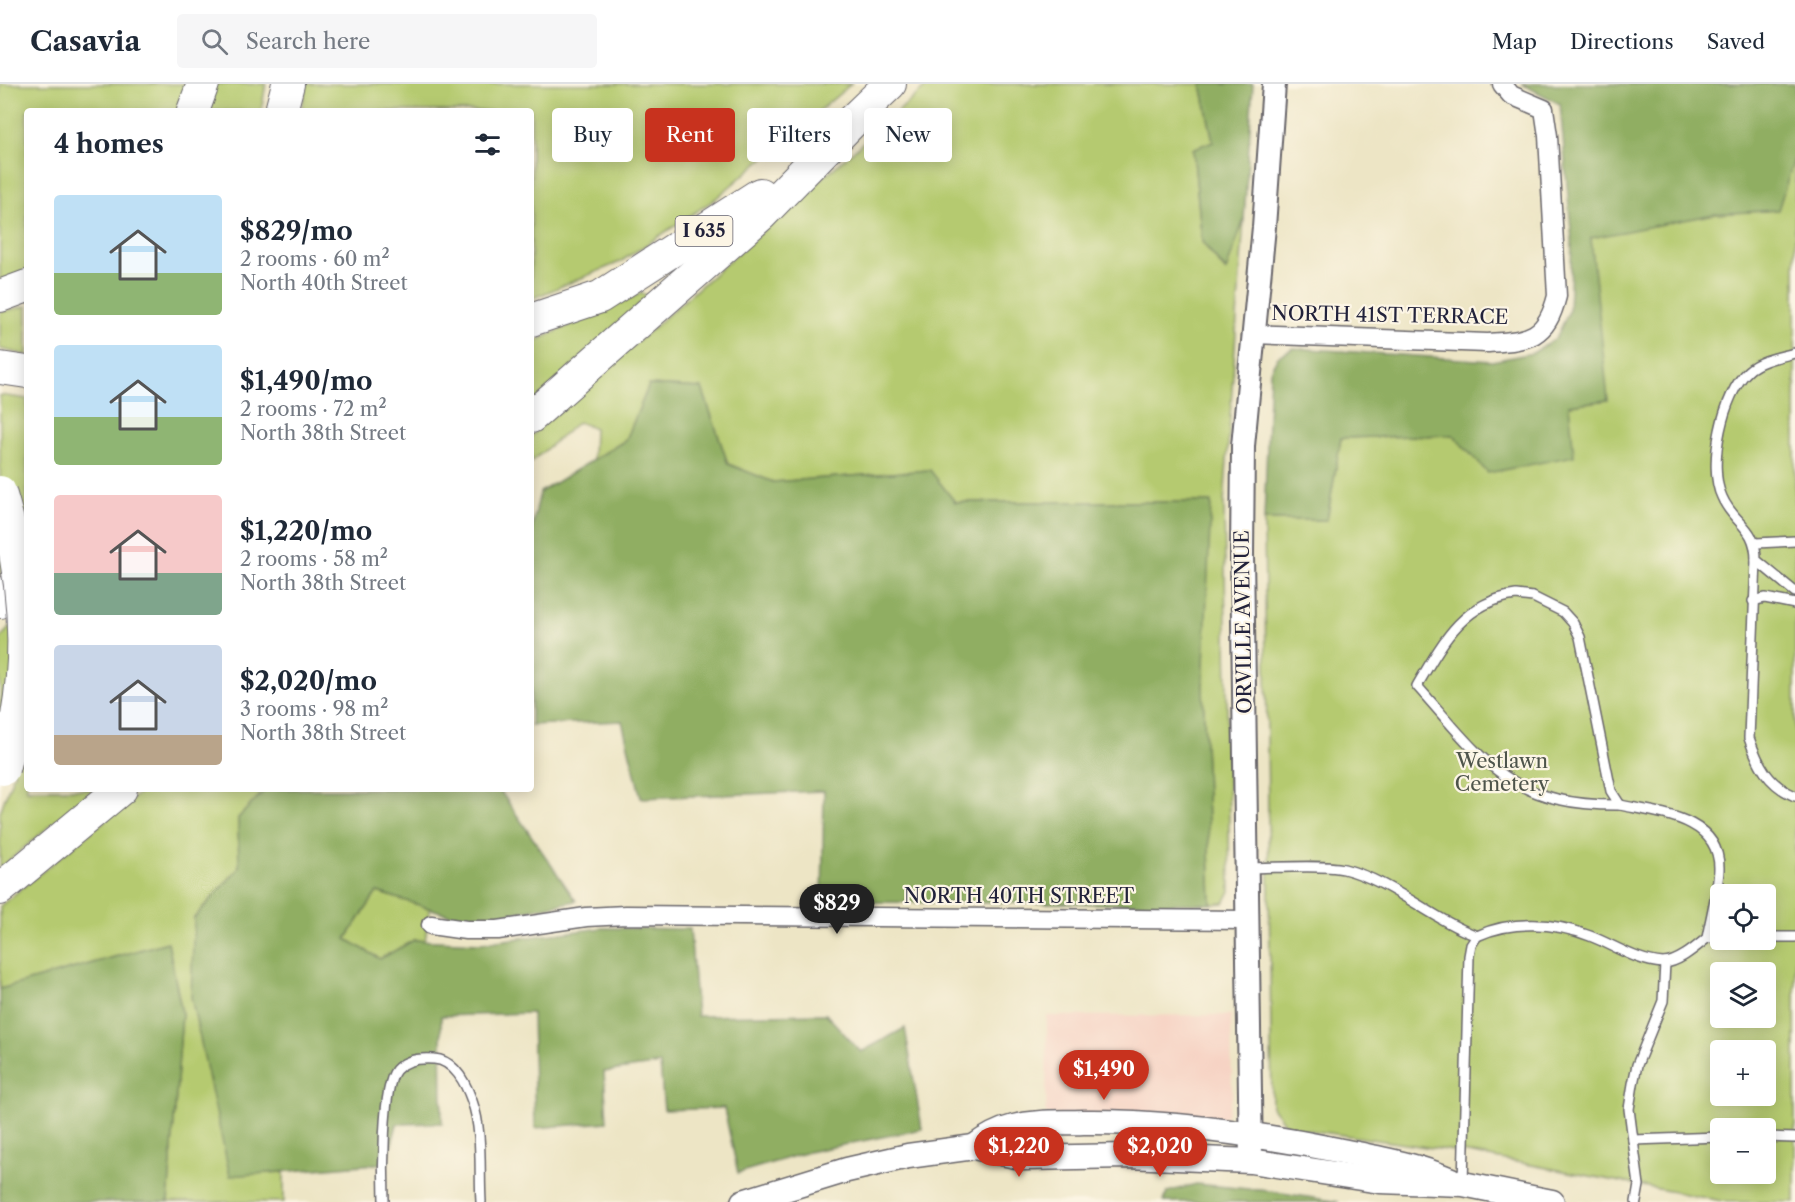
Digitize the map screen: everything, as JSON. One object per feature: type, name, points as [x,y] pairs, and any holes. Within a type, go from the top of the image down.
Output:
[{"type":"highway","points":[[194,108],[203,84]]},
{"type":"highway","points":[[282,108],[288,84]]},
{"type":"highway","name":"I 635","points":[[534,319],[600,297],[753,200],[860,114],[890,84]]},
{"type":"highway","points":[[534,414],[761,216],[860,114]]},
{"type":"highway","points":[[0,296],[24,287]]},
{"type":"highway","points":[[0,368],[24,372]]},
{"type":"highway","points":[[0,492],[11,527],[20,576],[23,624],[22,672],[17,717],[1,773]]},
{"type":"highway","points":[[0,602],[24,576]]},
{"type":"highway","points":[[0,889],[117,792]]},
{"type":"main road","points":[[974,1147],[992,1134],[1017,1126],[1110,1122],[1252,1133],[1421,1167],[1463,1184]]},
{"type":"main road","points":[[743,1202],[847,1170],[908,1156],[974,1147],[1025,1158],[1127,1156],[1251,1161],[1380,1180],[1463,1184],[1552,1202]]},
{"type":"street","name":"ORVILLE AVENUE","points":[[1251,1161],[1242,555],[1243,446],[1264,227],[1274,84]]},
{"type":"street","name":"NORTH 41ST TERRACE","points":[[1253,333],[1487,343],[1515,341],[1535,336],[1544,329],[1552,316],[1557,296],[1548,136],[1544,109],[1511,95],[1502,84]]},
{"type":"street","name":"NORTH 40TH STREET","points":[[431,925],[466,930],[498,930],[586,917],[626,915],[1247,920]]},
{"type":"lane","points":[[1795,353],[1769,360],[1749,370],[1735,385],[1719,439],[1717,475],[1721,497],[1756,543],[1749,738],[1759,765],[1773,784],[1795,796]]},
{"type":"lane","points":[[1756,543],[1795,541]]},
{"type":"lane","points":[[1756,560],[1795,592]]},
{"type":"lane","points":[[1620,805],[1611,791],[1585,657],[1573,623],[1563,612],[1550,604],[1516,595],[1485,603],[1470,611],[1458,624],[1416,686],[1487,765],[1509,781],[1532,792],[1559,799],[1620,805],[1683,819],[1701,829],[1712,840],[1718,854],[1719,870],[1707,939]]},
{"type":"lane","points":[[1753,601],[1765,598],[1795,604]]},
{"type":"lane","points":[[1247,868],[1342,869],[1367,877],[1459,929],[1477,936]]},
{"type":"lane","points":[[1463,1184],[1469,956],[1471,945],[1477,936],[1493,928],[1542,925],[1569,929],[1629,955],[1665,963],[1688,954],[1710,939]]},
{"type":"lane","points":[[1776,937],[1795,937]]},
{"type":"lane","points":[[1636,1202],[1639,1185],[1629,1109],[1637,1065],[1664,1001],[1665,963]]},
{"type":"lane","points":[[384,1202],[382,1164],[390,1088],[394,1072],[403,1063],[422,1058],[441,1059],[456,1069],[472,1101],[481,1202]]},
{"type":"lane","points":[[1633,1140],[1710,1137]]},
{"type":"lane","points":[[1776,1137],[1795,1138]]},
{"type":"shaded area","points":[[1231,1015],[1232,1097],[1227,1115],[1215,1122],[1046,1115],[1047,1016]]},
{"type":"green space","points":[[0,84],[190,84],[182,108],[24,108],[24,274],[0,288]]},
{"type":"green space","points":[[215,84],[266,84],[262,108],[207,108]]},
{"type":"green space","points":[[307,84],[851,84],[823,108],[747,108],[747,162],[759,162],[714,200],[620,262],[534,298],[534,108],[302,108]]},
{"type":"green space","points":[[929,84],[1201,84],[1213,141],[1193,149],[1202,242],[1225,271],[1244,219],[1224,503],[1230,891],[1224,903],[1211,904],[1203,688],[1210,502],[955,502],[929,470],[773,482],[728,464],[702,388],[649,385],[626,440],[593,460],[594,428],[578,422],[534,459],[534,433],[841,162],[852,162],[852,152],[864,141],[864,162],[952,162],[952,108],[902,108]]},
{"type":"green space","points":[[1201,84],[1253,84],[1244,219],[1226,271],[1202,242],[1193,149],[1213,141]]},
{"type":"green space","points":[[1522,84],[1795,84],[1795,157],[1778,210],[1715,214],[1591,238],[1608,400],[1569,405],[1574,456],[1488,473],[1453,435],[1341,438],[1327,520],[1264,520],[1270,371],[1278,356],[1294,348],[1492,361],[1533,353],[1556,338],[1569,311],[1572,241],[1560,104]]},
{"type":"green space","name":"Westlawn Cemetery","points":[[1795,156],[1795,1202],[1727,1202],[1468,1153],[1287,1127],[1272,1107],[1264,520],[1327,520],[1341,438],[1453,435],[1488,473],[1569,405],[1607,400],[1590,237],[1715,214],[1777,210]]},
{"type":"green space","points":[[641,293],[648,296],[534,401],[534,342]]},
{"type":"green space","points":[[24,307],[24,354],[0,349],[0,312]]},
{"type":"green space","points":[[649,385],[702,388],[728,464],[773,482],[930,470],[955,502],[1211,502],[1203,688],[1211,904],[822,902],[824,791],[641,798],[622,721],[534,725],[534,519],[540,492],[626,440]]},
{"type":"green space","points":[[0,395],[24,399],[24,548],[0,575]]},
{"type":"green space","points":[[24,612],[24,792],[90,792],[0,868],[0,812],[15,771],[0,769],[0,638]]},
{"type":"green space","points":[[140,792],[263,792],[238,818],[239,868],[194,918],[230,1175],[284,1172],[284,1202],[168,1202],[182,1014],[168,942],[0,989],[0,906]]},
{"type":"green space","points":[[263,792],[501,792],[576,901],[503,915],[457,917],[377,892],[346,939],[380,959],[414,940],[480,943],[602,928],[690,929],[697,1016],[826,1014],[861,1052],[905,1028],[922,1129],[808,1152],[738,1173],[724,1108],[664,1110],[660,1064],[604,1072],[607,1122],[535,1128],[532,1013],[441,1016],[442,1123],[397,1124],[387,1163],[230,1176],[191,997],[194,918],[239,868],[238,818]]},
{"type":"green space","points":[[377,892],[430,908],[425,941],[414,940],[380,959],[346,939]]},
{"type":"green space","points":[[168,942],[182,1014],[168,1202],[0,1202],[0,989]]},
{"type":"green space","points":[[1196,1184],[1269,1191],[1339,1202],[1164,1202],[1167,1192]]}]
